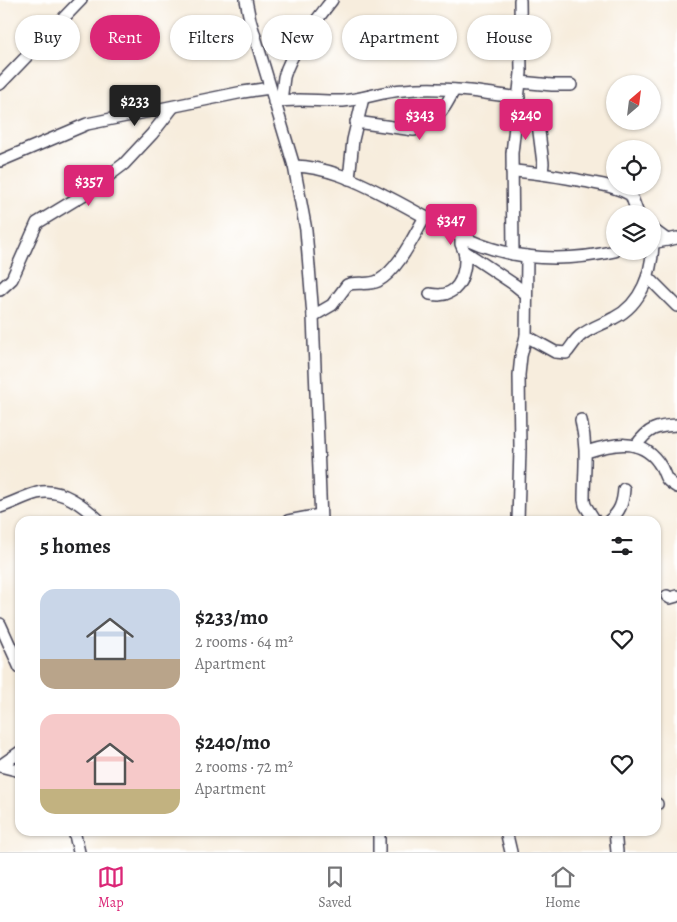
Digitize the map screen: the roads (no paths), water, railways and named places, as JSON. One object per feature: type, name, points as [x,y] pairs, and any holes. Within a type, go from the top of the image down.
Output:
[{"type":"street","points":[[0,84],[81,0]]},
{"type":"street","points":[[246,0],[270,88],[278,102],[294,166],[306,230],[313,316],[321,516]]},
{"type":"street","points":[[278,102],[284,76],[295,54],[317,18],[332,0]]},
{"type":"street","points":[[513,254],[513,136],[522,49],[520,0]]},
{"type":"street","points":[[520,82],[571,85]]},
{"type":"street","points":[[0,161],[87,124],[270,88]]},
{"type":"street","points":[[278,102],[343,101],[403,90],[454,90],[518,102],[537,116],[543,162],[542,174]]},
{"type":"street","points":[[356,122],[414,130],[438,115],[454,90]]},
{"type":"street","points":[[349,179],[356,122],[363,98]]},
{"type":"street","points":[[0,290],[12,279],[37,224],[83,195],[124,164],[152,134],[173,107]]},
{"type":"street","points":[[294,166],[324,169],[349,179],[482,246],[513,254],[547,258],[568,258],[606,252]]},
{"type":"street","points":[[512,171],[542,174],[621,190],[631,194],[635,205]]},
{"type":"street","points":[[313,316],[332,305],[347,285],[370,283],[385,276],[406,250],[425,217]]},
{"type":"street","points":[[430,294],[445,294],[455,288],[465,262],[461,236]]},
{"type":"street","points":[[464,251],[515,284],[526,294]]},
{"type":"street","points":[[520,516],[518,375],[526,336],[527,256]]},
{"type":"street","points":[[526,336],[555,352],[568,353],[576,339],[582,334],[616,318],[627,309],[643,287],[648,277],[652,260]]},
{"type":"street","points":[[648,277],[677,306]]},
{"type":"street","points":[[580,420],[586,452],[584,500],[592,516]]},
{"type":"street","points":[[636,446],[647,432],[653,428],[677,425]]},
{"type":"street","points":[[586,452],[615,446],[636,446],[653,455],[661,466],[666,480],[677,487]]},
{"type":"street","points":[[615,516],[621,507],[624,489]]},
{"type":"street","points":[[0,507],[37,493],[48,491],[72,499],[94,516]]},
{"type":"street","points":[[0,624],[14,642]]},
{"type":"street","points":[[0,766],[15,756]]},
{"type":"street","points":[[0,766],[15,770]]},
{"type":"street","points":[[75,836],[79,852]]},
{"type":"street","points":[[379,836],[379,852]]},
{"type":"street","points":[[507,836],[511,852]]},
{"type":"street","points":[[615,836],[617,852]]}]
